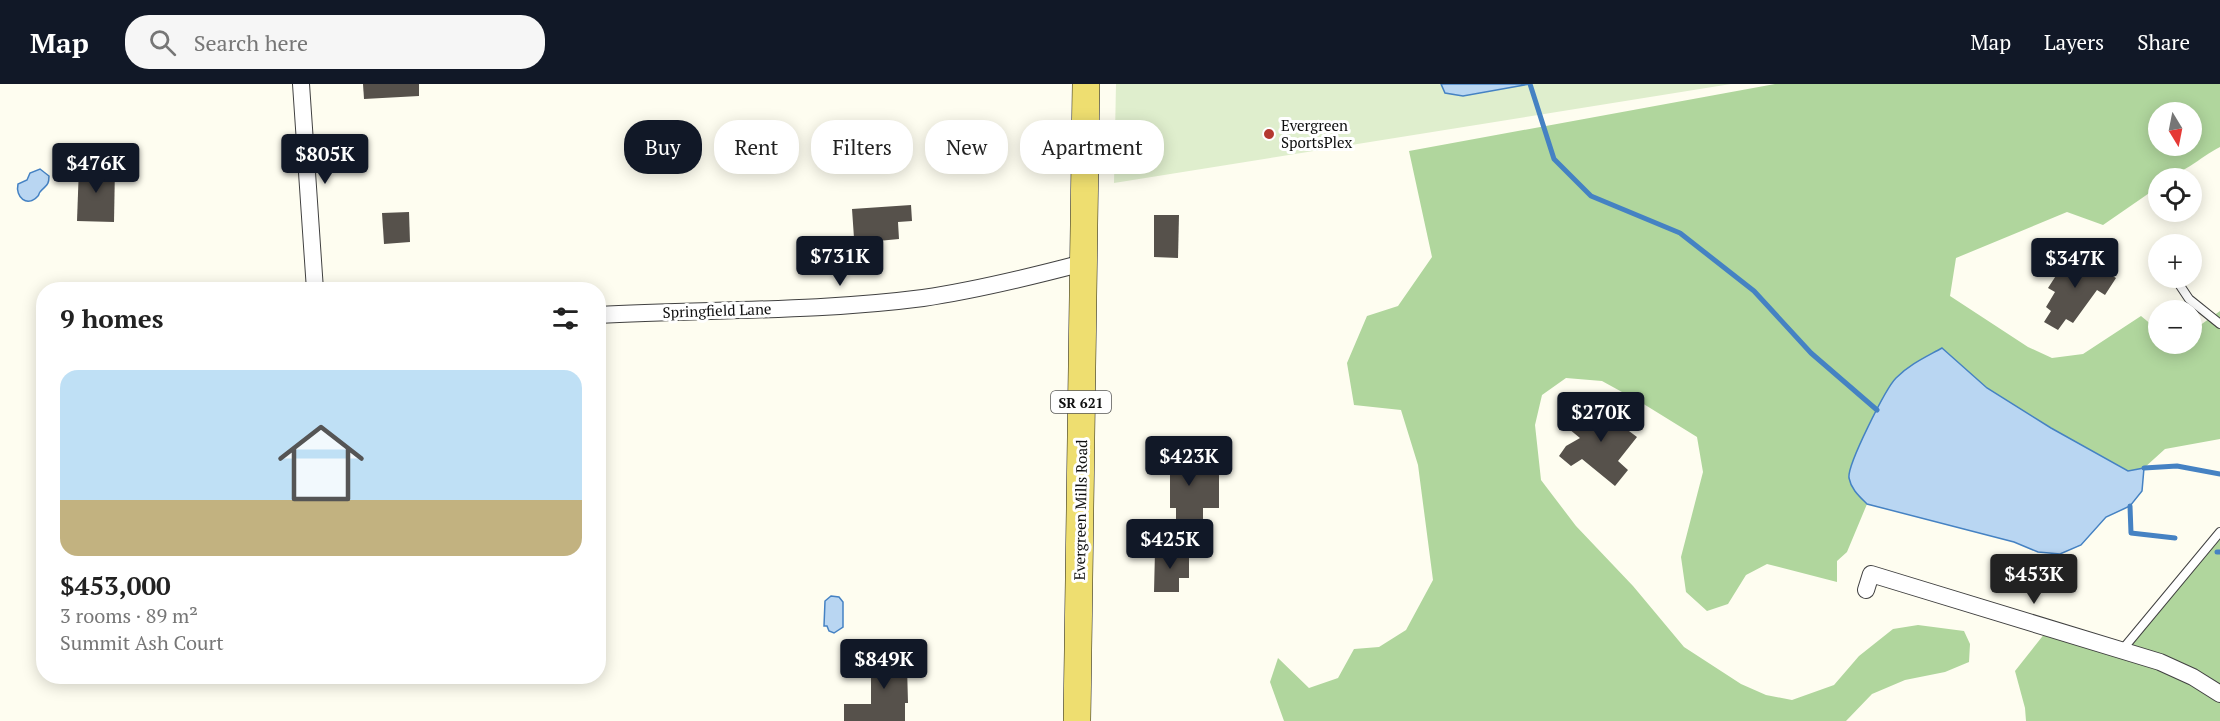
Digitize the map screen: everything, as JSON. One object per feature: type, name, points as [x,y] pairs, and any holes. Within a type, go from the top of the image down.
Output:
[{"type":"main road","name":"Evergreen Mills Road","points":[[1077,721],[1086,84]]},
{"type":"street","points":[[301,84],[314,282]]},
{"type":"street","name":"Springfield Lane","points":[[606,315],[862,303],[922,298],[998,285],[1083,262]]},
{"type":"street","points":[[1866,590],[1871,574],[2122,650],[2176,669],[2220,694]]},
{"type":"lane","points":[[2182,288],[2189,299],[2220,324]]},
{"type":"lane","points":[[2122,650],[2220,532]]},
{"type":"green space","name":"Evergreen SportsPlex","points":[[1116,84],[1731,84],[1114,183],[1114,174],[1164,174],[1164,120],[1115,120]]},
{"type":"green space","points":[[1775,84],[2220,84],[2220,147],[2187,168],[2148,168],[2148,194],[2103,225],[2067,212],[1956,258],[1950,296],[2028,347],[2052,358],[2083,354],[2141,316],[2148,322],[2148,354],[2202,354],[2202,324],[2220,311],[2220,439],[2165,449],[2144,468],[2142,491],[2130,506],[2106,517],[2081,545],[2060,554],[2038,552],[2014,542],[1867,504],[1847,552],[1837,561],[1837,582],[1767,564],[1746,575],[1728,604],[1707,611],[1686,592],[1681,557],[1703,472],[1697,437],[1602,381],[1566,378],[1542,395],[1535,425],[1541,480],[1576,526],[1633,586],[1684,647],[1741,684],[1766,695],[1792,700],[1834,685],[1859,656],[1893,629],[1918,625],[1964,631],[1970,644],[1969,662],[1945,672],[1905,680],[1872,694],[1846,721],[1284,721],[1270,682],[1278,658],[1309,688],[1338,678],[1354,649],[1379,647],[1406,630],[1433,580],[1418,465],[1401,410],[1354,405],[1347,363],[1367,316],[1398,306],[1432,257],[1409,151]]},
{"type":"green space","points":[[2220,532],[2220,721],[2026,721],[2025,708],[2015,671],[2049,628],[2123,650]]},
{"type":"water","points":[[1441,84],[1530,84],[1463,96],[1445,93]]},
{"type":"water","points":[[40,169],[49,176],[48,184],[38,196],[26,201],[18,193],[18,184],[27,180],[30,173]]},
{"type":"water","points":[[1942,348],[1987,388],[2051,428],[2128,471],[2144,468],[2142,491],[2130,506],[2106,517],[2081,545],[2060,554],[2038,552],[2014,542],[1867,504],[1853,489],[1849,478],[1854,458],[1868,427],[1896,378],[1912,365]]},
{"type":"water","points":[[831,596],[839,597],[843,602],[843,627],[834,633],[824,626],[825,601]]},
{"type":"building","points":[[363,84],[419,84],[419,96],[364,99]]},
{"type":"building","points":[[79,166],[115,167],[114,222],[77,221]]},
{"type":"building","points":[[911,205],[912,221],[898,222],[899,239],[878,241],[878,237],[854,238],[852,209]]},
{"type":"building","points":[[409,212],[410,242],[384,244],[382,213]]},
{"type":"building","points":[[1154,215],[1179,215],[1178,258],[1154,257]]},
{"type":"building","points":[[2072,251],[2116,278],[2105,295],[2097,290],[2073,323],[2066,319],[2058,330],[2044,322],[2051,311],[2046,307],[2055,292],[2048,288]]},
{"type":"building","points":[[1583,408],[1594,416],[1608,414],[1616,420],[1624,410],[1638,421],[1629,431],[1637,437],[1618,461],[1628,470],[1615,486],[1582,459],[1571,466],[1559,456],[1566,446],[1580,438],[1569,429],[1572,426],[1570,424]]},
{"type":"building","points":[[1154,441],[1196,441],[1196,455],[1219,455],[1219,508],[1203,508],[1203,547],[1176,548],[1176,508],[1170,508],[1170,466],[1153,466]]},
{"type":"building","points":[[1155,551],[1189,551],[1189,578],[1179,578],[1179,592],[1154,592]]},
{"type":"building","points":[[871,650],[904,650],[908,703],[905,703],[905,721],[844,721],[844,704],[871,704]]},
{"type":"waterway","points":[[1530,84],[1554,159],[1591,196],[1680,233],[1754,291],[1811,353],[1877,410]]},
{"type":"waterway","points":[[2144,468],[2177,466],[2220,474]]},
{"type":"waterway","points":[[2130,506],[2131,533],[2175,538]]},
{"type":"place","name":"Evergreen SportsPlex","points":[[1269,134]]}]
